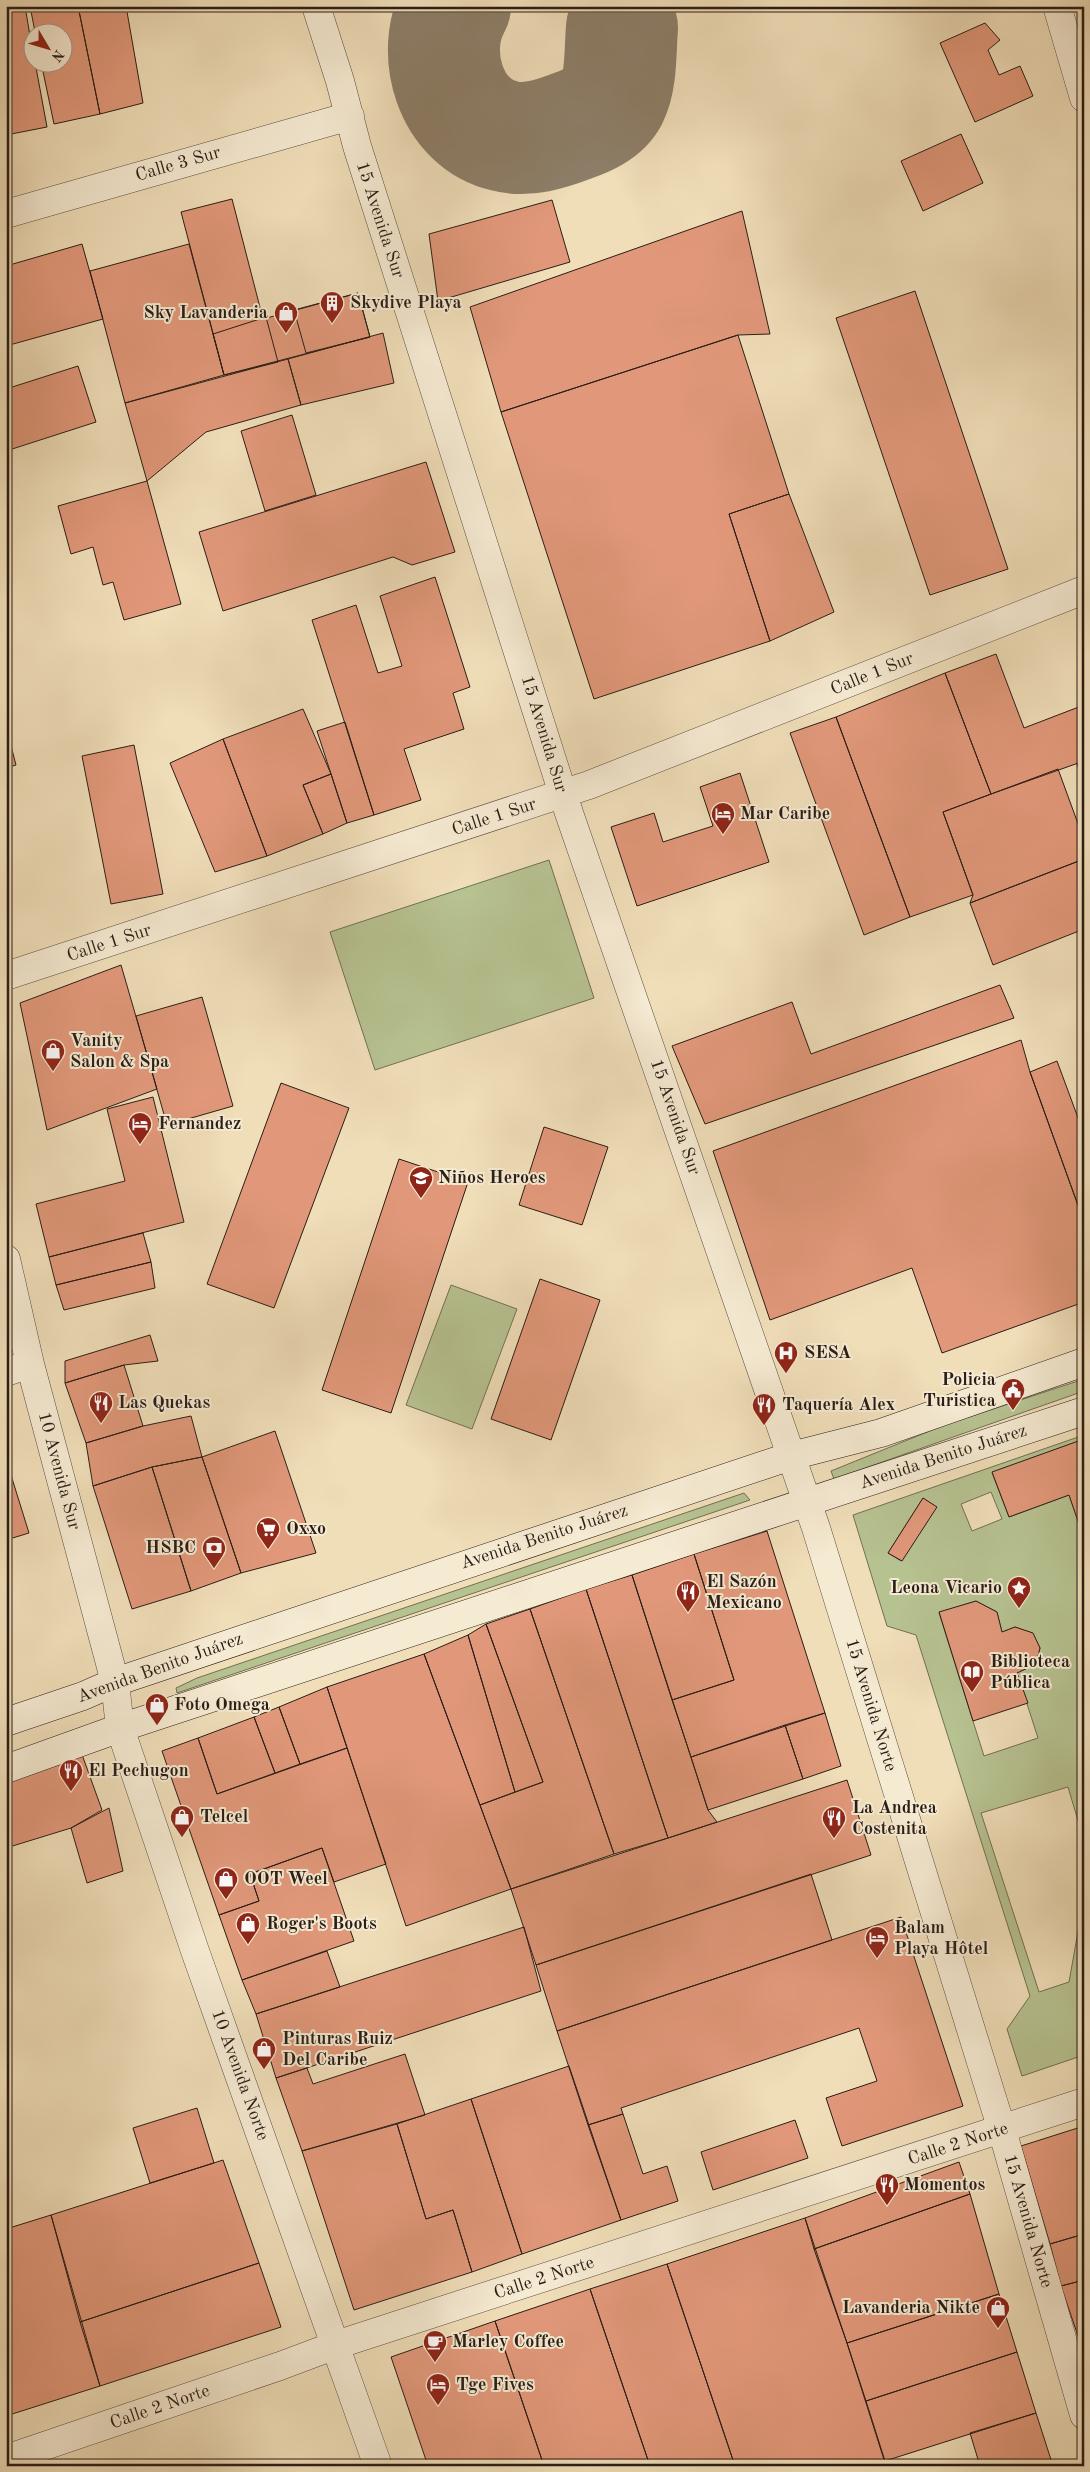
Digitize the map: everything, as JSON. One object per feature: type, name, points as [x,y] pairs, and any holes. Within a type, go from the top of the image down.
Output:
[{"type":"street","name":"15 Avenida Sur","points":[[316,6],[350,116],[356,146],[563,793],[791,1456]]},
{"type":"street","points":[[1057,6],[1084,98]]},
{"type":"street","name":"Calle 3 Sur","points":[[6,214],[350,116]]},
{"type":"street","name":"Calle 1 Sur","points":[[6,976],[510,813],[589,785],[1084,590]]},
{"type":"street","name":"10 Avenida Sur","points":[[6,1259],[18,1368],[115,1682]]},
{"type":"street","name":"Avenida Benito Juárez","points":[[6,1722],[83,1696],[115,1682],[791,1456],[881,1433],[1084,1362]]},
{"type":"street","name":"Avenida Benito Juárez","points":[[6,1769],[120,1728],[1084,1412]]},
{"type":"street","name":"15 Avenida Norte","points":[[791,1456],[816,1528],[1002,2130],[1084,2415]]},
{"type":"street","name":"10 Avenida Norte","points":[[115,1682],[120,1728],[199,1960],[378,2466]]},
{"type":"street","name":"Calle 2 Norte","points":[[6,2459],[336,2345],[1084,2102]]},
{"type":"green space","points":[[549,860],[594,998],[375,1070],[330,932]]},
{"type":"green space","points":[[451,1285],[517,1309],[472,1429],[406,1405]]},
{"type":"green space","points":[[1084,1379],[1084,1391],[834,1479],[831,1471],[942,1426]]},
{"type":"green space","points":[[1084,1435],[1084,1439],[992,1473],[1009,1517],[1069,1495],[1082,1532],[1084,1532],[1084,1841],[1068,1787],[981,1813],[1039,1992],[1069,1982],[1084,1898],[1084,2055],[1022,2076],[1007,2029],[1030,1996],[916,1635],[887,1626],[853,1515]],"holes":[[[991,1492],[1002,1519],[972,1531],[961,1504]],[[923,1498],[936,1507],[901,1561],[888,1553]],[[976,1601],[997,1612],[1002,1632],[1015,1627],[1032,1633],[1040,1648],[1036,1664],[1017,1673],[1038,1738],[984,1756],[939,1613]]]},
{"type":"green space","points":[[744,1493],[750,1500],[177,1693],[176,1688],[197,1678]]},
{"type":"building","points":[[25,6],[28,22],[22,22],[22,72],[37,72],[47,127],[6,135],[6,10]]},
{"type":"building","points":[[30,6],[78,6],[100,114],[54,124],[43,72],[72,72],[72,22],[33,22]]},
{"type":"building","points":[[78,6],[126,6],[143,103],[100,114]]},
{"type":"building","points":[[985,23],[1000,40],[988,50],[999,75],[1020,66],[1033,96],[975,122],[940,43]]},
{"type":"building","points":[[961,134],[983,183],[923,211],[901,161]]},
{"type":"building","points":[[232,199],[263,319],[358,293],[370,337],[224,375],[181,212]]},
{"type":"building","points":[[552,200],[570,262],[438,301],[429,234]]},
{"type":"building","points":[[742,211],[770,334],[738,335],[501,412],[470,307]]},
{"type":"building","points":[[82,244],[103,319],[6,346],[6,266]]},
{"type":"building","points":[[189,244],[224,375],[125,403],[90,271]]},
{"type":"building","points":[[915,291],[1008,569],[930,595],[836,318]]},
{"type":"building","name":"Skydive Playa","points":[[358,293],[370,337],[306,353],[294,310]]},
{"type":"building","points":[[266,317],[278,362],[224,375],[213,334]]},
{"type":"building","points":[[383,333],[394,383],[301,405],[288,359]]},
{"type":"building","points":[[738,335],[789,494],[729,514],[770,641],[594,699],[501,412]]},
{"type":"building","points":[[288,359],[301,405],[206,432],[147,481],[125,403]]},
{"type":"building","points":[[78,366],[96,422],[6,451],[6,389]]},
{"type":"building","points":[[292,415],[316,495],[265,511],[241,431]]},
{"type":"building","points":[[426,462],[455,552],[412,565],[393,557],[223,611],[199,532]]},
{"type":"building","points":[[147,481],[181,604],[124,620],[113,582],[103,585],[93,547],[71,554],[58,506]]},
{"type":"building","points":[[789,494],[834,612],[770,641],[729,514]]},
{"type":"building","points":[[435,577],[470,687],[453,693],[464,729],[404,749],[421,800],[374,815],[312,620],[356,605],[378,673],[402,666],[380,596]]},
{"type":"building","points":[[996,654],[1024,728],[1084,705],[1084,761],[991,794],[945,673]]},
{"type":"building","points":[[945,673],[991,794],[943,812],[973,895],[910,917],[836,717]]},
{"type":"building","points":[[303,709],[331,774],[303,785],[323,834],[267,856],[223,739]]},
{"type":"building","points":[[836,717],[910,917],[864,935],[790,733]]},
{"type":"building","points":[[345,722],[374,815],[347,823],[317,731]]},
{"type":"building","points":[[223,739],[267,856],[215,872],[170,763]]},
{"type":"building","points":[[10,742],[16,765],[6,768],[6,743]]},
{"type":"building","points":[[134,745],[163,894],[111,904],[82,756]]},
{"type":"building","points":[[1084,761],[1084,783],[1077,764]]},
{"type":"building","points":[[1058,769],[1084,840],[1084,859],[970,903],[973,895],[943,812]]},
{"type":"building","name":"Mar Caribe","points":[[740,773],[769,862],[637,906],[611,827],[654,813],[663,842],[713,826],[700,787]]},
{"type":"building","points":[[331,774],[347,823],[323,834],[303,785]]},
{"type":"building","points":[[1084,859],[1084,929],[993,965],[970,903]]},
{"type":"building","points":[[121,965],[157,1089],[47,1130],[20,1003]]},
{"type":"building","points":[[1000,985],[1014,1018],[705,1124],[672,1046],[792,1002],[811,1054]]},
{"type":"building","points":[[202,997],[233,1106],[167,1125],[136,1016]]},
{"type":"building","name":"SESA","points":[[1021,1040],[1030,1072],[1084,1222],[1084,1302],[942,1353],[912,1268],[770,1320],[713,1151]]},
{"type":"building","points":[[1057,1061],[1084,1134],[1084,1222],[1030,1072]]},
{"type":"building","points":[[281,1083],[349,1108],[274,1308],[207,1284]]},
{"type":"building","name":"Fernandez","points":[[153,1097],[184,1222],[49,1257],[36,1204],[125,1181],[107,1109]]},
{"type":"building","points":[[544,1127],[608,1147],[582,1225],[519,1205]]},
{"type":"building","points":[[399,1159],[468,1182],[391,1413],[322,1390]]},
{"type":"building","points":[[143,1233],[151,1262],[56,1285],[49,1257]]},
{"type":"building","points":[[151,1262],[155,1288],[64,1310],[56,1285]]},
{"type":"building","points":[[540,1279],[600,1300],[551,1440],[491,1419]]},
{"type":"building","points":[[150,1335],[158,1361],[124,1365],[65,1383],[65,1361]]},
{"type":"building","points":[[124,1365],[143,1426],[86,1443],[65,1383]]},
{"type":"building","points":[[191,1416],[202,1457],[152,1467],[93,1486],[86,1443],[143,1426]]},
{"type":"building","points":[[275,1431],[316,1553],[241,1573],[202,1457]]},
{"type":"building","points":[[1084,1439],[1084,1532],[1082,1533],[1069,1495],[1009,1517],[992,1472]]},
{"type":"building","points":[[202,1457],[241,1573],[191,1591],[152,1467]]},
{"type":"building","points":[[6,1459],[29,1533],[6,1540]]},
{"type":"building","points":[[152,1467],[191,1591],[132,1609],[93,1486]]},
{"type":"building","points":[[923,1498],[937,1507],[902,1561],[888,1553]]},
{"type":"building","points":[[767,1531],[825,1713],[691,1757],[672,1700],[734,1680],[694,1554]]},
{"type":"building","points":[[694,1554],[734,1680],[672,1700],[632,1575]]},
{"type":"building","points":[[632,1575],[708,1810],[717,1822],[668,1838],[586,1589]]},
{"type":"building","points":[[586,1589],[668,1838],[614,1854],[530,1609]]},
{"type":"building","points":[[976,1601],[997,1612],[1002,1632],[1015,1627],[1033,1633],[1040,1648],[1036,1664],[1017,1673],[1028,1703],[973,1721],[939,1612]]},
{"type":"building","points":[[530,1609],[614,1854],[511,1889],[480,1805],[543,1782],[486,1624]]},
{"type":"building","points":[[486,1624],[543,1782],[515,1792],[468,1635]]},
{"type":"building","points":[[468,1635],[515,1792],[480,1805],[424,1654]]},
{"type":"building","points":[[424,1654],[511,1889],[406,1926],[327,1687]]},
{"type":"building","points":[[327,1687],[347,1748],[300,1764],[279,1707]]},
{"type":"building","points":[[279,1707],[300,1764],[275,1773],[254,1717]]},
{"type":"building","points":[[825,1713],[841,1766],[803,1779],[785,1725]]},
{"type":"building","points":[[254,1717],[275,1773],[217,1794],[198,1738]]},
{"type":"building","points":[[785,1725],[803,1779],[708,1810],[691,1757]]},
{"type":"building","points":[[198,1738],[217,1794],[347,1748],[386,1864],[334,1882],[322,1848],[250,1874],[259,1901],[219,1915],[162,1751]]},
{"type":"building","points":[[80,1749],[102,1810],[71,1828],[6,1848],[6,1777]]},
{"type":"building","points":[[847,1780],[871,1855],[536,1965],[511,1889]]},
{"type":"building","points":[[109,1808],[123,1871],[87,1883],[71,1828]]},
{"type":"building","points":[[322,1848],[354,1941],[242,1980],[219,1915],[259,1901],[250,1874]]},
{"type":"building","points":[[811,1874],[832,1940],[557,2031],[536,1965]]},
{"type":"building","points":[[901,1917],[963,2106],[842,2146],[826,2098],[877,2081],[859,2028],[621,2108],[623,2114],[588,2125],[557,2031]]},
{"type":"building","points":[[524,1927],[541,1991],[276,2078],[256,2014]]},
{"type":"building","points":[[327,1951],[340,1987],[256,2014],[242,1980]]},
{"type":"building","points":[[405,2054],[425,2115],[302,2151],[276,2078],[307,2068],[313,2084]]},
{"type":"building","points":[[569,2066],[621,2220],[522,2254],[471,2099]]},
{"type":"building","points":[[471,2099],[522,2254],[472,2272],[453,2210],[426,2219],[397,2124]]},
{"type":"building","points":[[197,2108],[214,2163],[150,2183],[133,2128]]},
{"type":"building","points":[[623,2114],[643,2174],[667,2166],[678,2201],[621,2220],[588,2125]]},
{"type":"building","points":[[795,2120],[808,2158],[713,2190],[701,2152]]},
{"type":"building","points":[[397,2124],[426,2219],[453,2210],[472,2272],[354,2310],[302,2151]]},
{"type":"building","points":[[1084,2126],[1084,2234],[1050,2244],[1021,2146]]},
{"type":"building","points":[[223,2160],[259,2263],[80,2322],[51,2215]]},
{"type":"building","name":"Momentos","points":[[959,2162],[970,2194],[814,2249],[805,2218]]},
{"type":"building","points":[[970,2194],[999,2294],[847,2343],[814,2249]]},
{"type":"building","points":[[51,2215],[100,2386],[6,2416],[6,2229]]},
{"type":"building","points":[[805,2218],[886,2466],[735,2466],[667,2264]]},
{"type":"building","points":[[1084,2234],[1084,2280],[1061,2286],[1050,2244]]},
{"type":"building","points":[[259,2263],[281,2327],[100,2386],[80,2322]]},
{"type":"building","points":[[667,2264],[735,2466],[650,2466],[590,2289]]},
{"type":"building","points":[[1084,2280],[1084,2334],[1078,2336],[1061,2286]]},
{"type":"building","points":[[590,2289],[650,2466],[544,2466],[495,2321]]},
{"type":"building","points":[[999,2294],[1017,2352],[866,2401],[847,2343]]},
{"type":"building","points":[[495,2321],[544,2466],[428,2466],[391,2357]]},
{"type":"building","points":[[1017,2352],[1036,2413],[885,2461],[866,2401]]},
{"type":"building","points":[[1036,2413],[1053,2466],[980,2466],[970,2433]]},
{"type":"taxiway","points":[[455,6],[447,24],[444,44],[445,64],[450,84],[458,102],[470,117],[486,129],[513,138],[530,138],[556,132],[589,119],[600,113],[609,104],[618,82],[622,28]]},
{"type":"place","name":"Skydive Playa","points":[[332,324]]},
{"type":"place","name":"Sky Lavanderia","points":[[286,334]]},
{"type":"place","name":"Mar Caribe","points":[[723,835]]},
{"type":"place","name":"Vanity Salon & Spa","points":[[53,1072]]},
{"type":"place","name":"Fernandez","points":[[140,1145]]},
{"type":"place","name":"Niños Heroes","points":[[421,1199]]},
{"type":"place","name":"SESA","points":[[786,1374]]},
{"type":"place","name":"Policia Turistica","points":[[1013,1411]]},
{"type":"place","name":"Las Quekas","points":[[101,1424]]},
{"type":"place","name":"Taquería Alex","points":[[764,1426]]},
{"type":"place","name":"Oxxo","points":[[268,1550]]},
{"type":"place","name":"HSBC","points":[[214,1569]]},
{"type":"place","name":"Leona Vicario","points":[[1019,1609]]},
{"type":"place","name":"El Sazón Mexicano","points":[[688,1613]]},
{"type":"place","name":"Biblioteca Pública","points":[[972,1693]]},
{"type":"place","name":"Foto Omega","points":[[157,1726]]},
{"type":"place","name":"El Pechugon","points":[[71,1792]]},
{"type":"place","name":"Telcel","points":[[182,1838]]},
{"type":"place","name":"La Andrea Costenita","points":[[834,1839]]},
{"type":"place","name":"OOT Weel","points":[[226,1900]]},
{"type":"place","name":"Roger's Boots","points":[[248,1945]]},
{"type":"place","name":"Balam Playa Hôtel","points":[[877,1959]]},
{"type":"place","name":"Pinturas Ruiz Del Caribe","points":[[264,2070]]},
{"type":"place","name":"Momentos","points":[[887,2206]]},
{"type":"place","name":"Lavanderia Nikte","points":[[998,2329]]},
{"type":"place","name":"Marley Coffee","points":[[435,2363]]},
{"type":"place","name":"Tge Fives","points":[[438,2406]]}]
